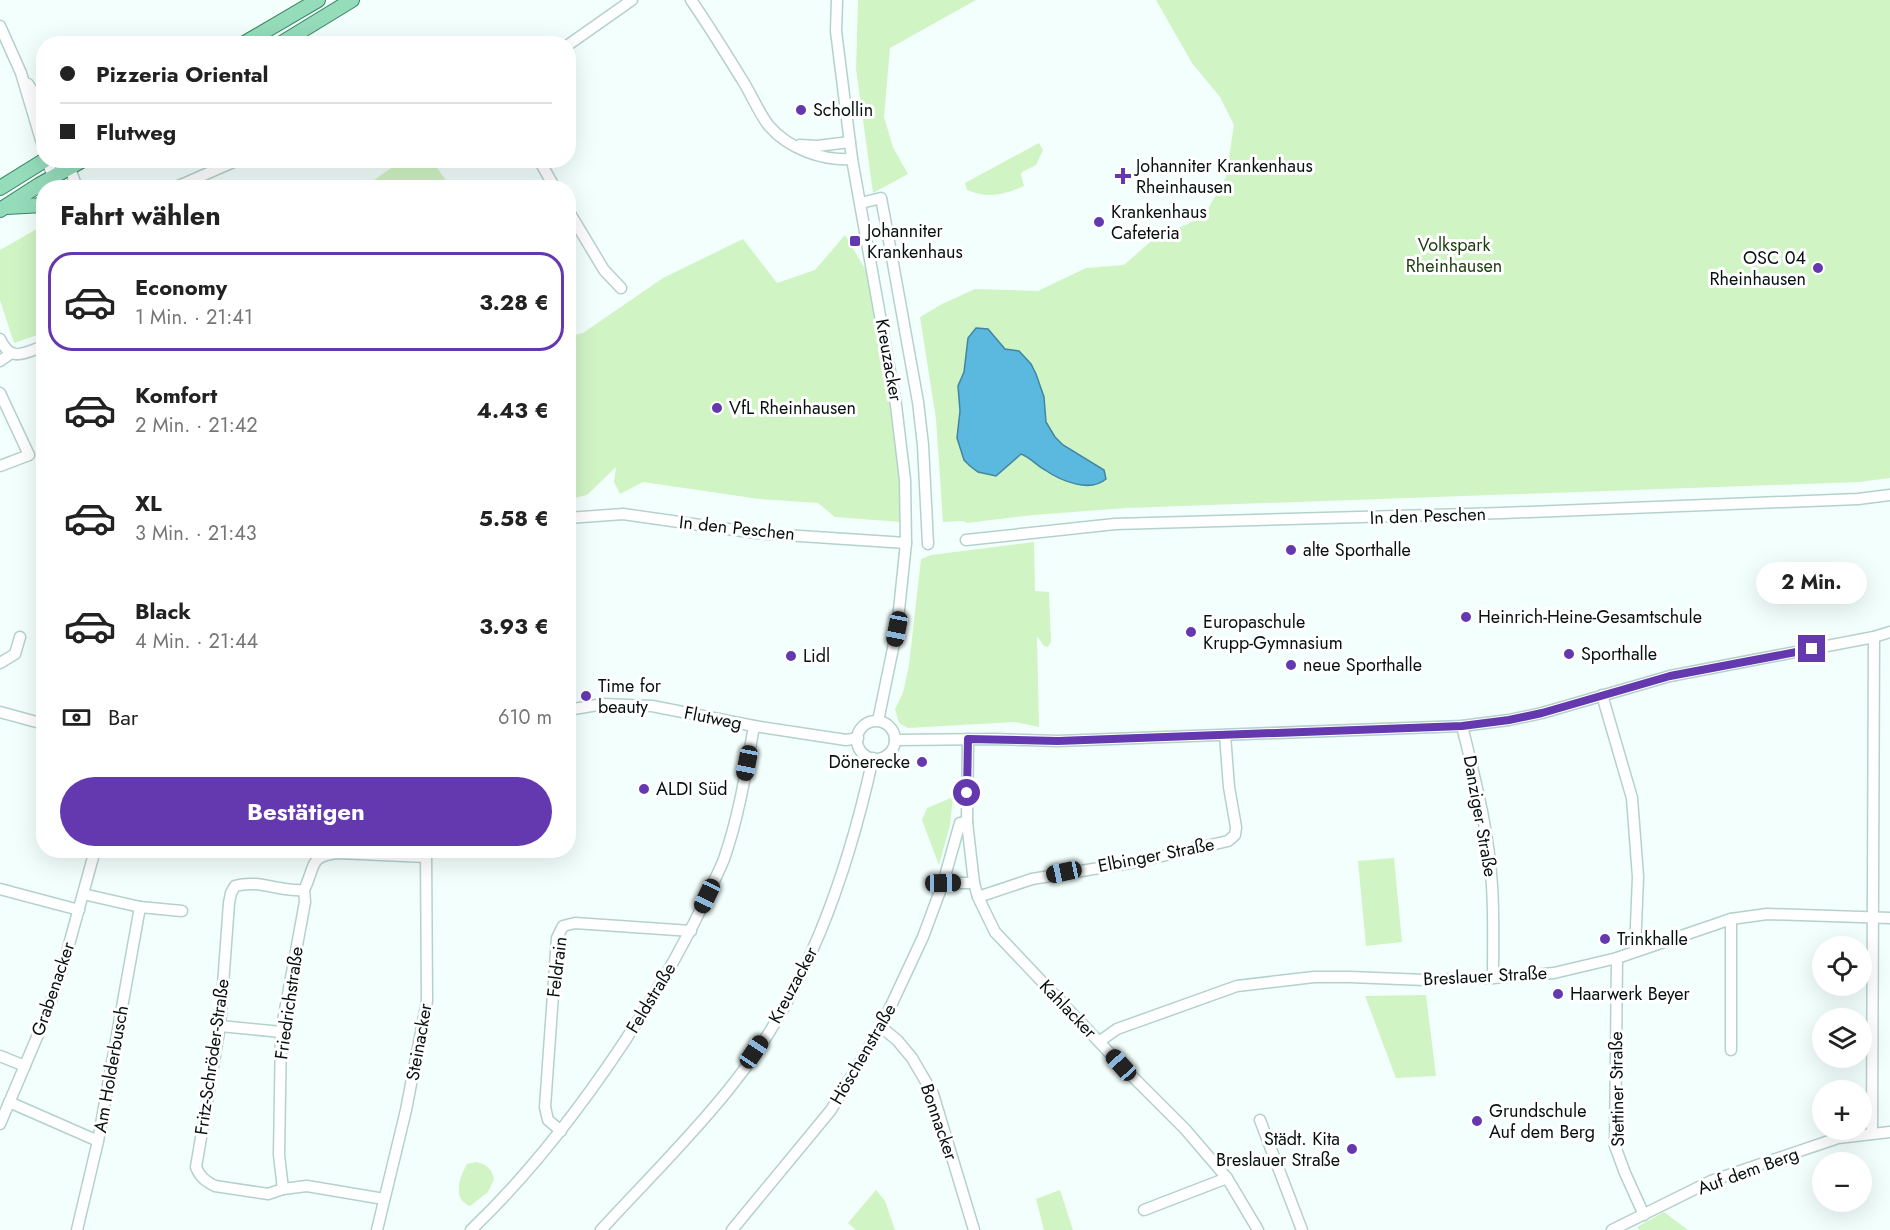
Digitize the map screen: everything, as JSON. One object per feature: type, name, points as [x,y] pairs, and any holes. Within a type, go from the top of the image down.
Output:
[{"type":"main road","points":[[257,36],[318,0]]},
{"type":"main road","points":[[293,36],[352,0]]},
{"type":"main road","points":[[0,188],[36,166]]},
{"type":"main road","points":[[2,208],[36,191]]},
{"type":"main road","points":[[2,208],[36,206]]},
{"type":"street","points":[[576,39],[632,0]]},
{"type":"street","points":[[691,0],[745,83],[768,125],[794,145],[817,155],[837,160],[852,159]]},
{"type":"street","name":"Kreuzacker","points":[[837,0],[836,31],[852,159],[901,437],[905,480],[906,543],[897,629],[878,721]]},
{"type":"street","points":[[0,26],[21,73],[36,98]]},
{"type":"street","points":[[21,73],[36,123]]},
{"type":"street","points":[[794,145],[817,146],[850,141]]},
{"type":"street","points":[[192,180],[219,168]]},
{"type":"street","points":[[861,203],[881,198],[919,413],[923,446],[927,544]]},
{"type":"street","points":[[864,222],[885,219]]},
{"type":"street","points":[[576,223],[604,270],[621,288]]},
{"type":"street","points":[[0,339],[10,354]]},
{"type":"street","points":[[0,361],[10,354],[21,354],[36,349]]},
{"type":"street","points":[[0,393],[29,455],[0,466]]},
{"type":"street","name":"In den Peschen","points":[[966,540],[1115,525],[1509,513],[1858,499],[1890,495]]},
{"type":"street","name":"In den Peschen","points":[[576,517],[622,514],[756,533],[906,543]]},
{"type":"street","points":[[895,740],[1058,741],[1462,726],[1542,713],[1670,676],[1890,632]]},
{"type":"street","points":[[0,663],[15,654],[20,637]]},
{"type":"street","points":[[1872,1133],[1874,637]]},
{"type":"street","points":[[1602,695],[1632,800],[1638,877],[1635,950]]},
{"type":"street","name":"Flutweg","points":[[576,709],[603,704],[633,704],[846,740],[858,738]]},
{"type":"street","points":[[0,712],[36,722]]},
{"type":"street","points":[[878,721],[891,728],[895,740],[894,747],[885,757],[873,758],[860,749],[858,738],[865,725],[878,721]]},
{"type":"street","name":"Feldstraße","points":[[471,1230],[490,1212],[561,1131],[606,1071],[660,986],[691,930],[726,850],[736,820],[754,726]]},
{"type":"street","name":"Danziger Straße","points":[[1462,726],[1480,800],[1488,848],[1492,886],[1493,978]]},
{"type":"street","name":"Elbinger Straße","points":[[978,897],[1032,879],[1136,862],[1228,841],[1235,835],[1236,827],[1229,787],[1226,735]]},
{"type":"street","name":"Kahlacker","points":[[968,739],[967,822],[974,883],[978,897],[995,932],[1185,1129],[1227,1178],[1258,1230]]},
{"type":"street","name":"Kreuzacker","points":[[601,1230],[730,1088],[787,1001],[809,958],[840,881],[873,758]]},
{"type":"street","name":"Kahlacker","points":[[943,883],[960,823],[967,822]]},
{"type":"street","name":"Grabenacker","points":[[0,1124],[43,1023],[62,970],[93,858]]},
{"type":"street","name":"Friedrichstraße","points":[[283,1189],[279,1155],[281,1032],[305,902],[304,890],[318,858]]},
{"type":"street","name":"Steinacker","points":[[377,1230],[415,1069],[427,1001],[426,858]]},
{"type":"street","name":"Fritz-Schröder-Straße","points":[[283,1189],[268,1194],[215,1186],[199,1175],[196,1167],[220,1026],[231,893],[235,886],[245,883],[293,891],[304,890]]},
{"type":"street","points":[[943,883],[974,883]]},
{"type":"street","name":"Höschenstraße","points":[[732,1230],[831,1110],[881,1027],[903,985],[943,883]]},
{"type":"street","points":[[0,889],[79,910]]},
{"type":"street","points":[[84,894],[140,907],[182,911]]},
{"type":"street","name":"Am Holderbusch","points":[[77,1230],[98,1141],[140,907]]},
{"type":"street","name":"Breslauer Straße","points":[[1100,1041],[1117,1029],[1238,986],[1323,977],[1425,980],[1554,973],[1617,958],[1731,919],[1767,914],[1890,918]]},
{"type":"street","points":[[1731,919],[1731,1050]]},
{"type":"street","name":"Feldrain","points":[[561,1131],[548,1120],[545,1107],[559,931],[563,926],[575,923],[691,930]]},
{"type":"street","name":"Stettiner Straße","points":[[1617,958],[1615,1146],[1644,1215]]},
{"type":"street","points":[[220,1026],[281,1032]]},
{"type":"street","name":"Bonnacker","points":[[881,1027],[897,1040],[912,1058],[933,1094],[974,1230]]},
{"type":"street","points":[[0,1056],[25,1066]]},
{"type":"street","points":[[9,1102],[98,1141]]},
{"type":"street","points":[[1260,1120],[1302,1230]]},
{"type":"street","name":"Auf dem Berg","points":[[1872,1133],[1890,1132]]},
{"type":"street","name":"Auf dem Berg","points":[[1612,1230],[1711,1181],[1832,1140]]},
{"type":"street","points":[[1144,1210],[1227,1178]]},
{"type":"street","points":[[283,1189],[308,1186],[384,1199]]},
{"type":"green space","points":[[858,0],[976,0],[890,48],[884,117],[893,147],[908,174],[873,193],[856,69]]},
{"type":"green space","name":"Volkspark Rheinhausen","points":[[1156,0],[1890,0],[1890,478],[1859,482],[1127,508],[1033,515],[967,523],[963,521],[943,522],[936,419],[920,317],[975,289],[1038,291],[1086,268],[1124,265],[1150,242],[1204,216],[1226,177],[1234,125],[1220,97],[1192,63]]},
{"type":"green space","points":[[1039,143],[1043,150],[1036,165],[1022,172],[1024,186],[996,195],[967,190],[965,183]]},
{"type":"green space","points":[[391,168],[437,168],[446,180],[374,180]]},
{"type":"green space","points":[[36,229],[36,335],[14,343],[0,300],[0,250]]},
{"type":"green space","name":"VfL Rheinhausen","points":[[845,235],[867,272],[882,348],[899,469],[900,522],[835,517],[818,503],[759,499],[643,482],[620,494],[614,482],[616,467],[587,495],[576,497],[576,334],[583,333],[663,278],[743,239],[777,283],[815,270]]},
{"type":"green space","points":[[1034,542],[1035,591],[1049,592],[1051,642],[1048,647],[1044,646],[1037,636],[1039,727],[1015,722],[908,728],[899,723],[895,709],[903,693],[909,665],[921,559],[931,555]]},
{"type":"green space","points":[[953,797],[950,825],[939,865],[922,820],[927,808]]},
{"type":"green space","points":[[1394,858],[1402,942],[1366,946],[1358,861]]},
{"type":"green space","points":[[1426,995],[1436,1076],[1396,1078],[1365,996]]},
{"type":"green space","points":[[476,1162],[488,1168],[494,1179],[488,1192],[470,1206],[464,1203],[459,1188],[467,1164]]},
{"type":"green space","points":[[876,1190],[885,1201],[895,1230],[856,1230],[848,1223]]},
{"type":"green space","points":[[1060,1190],[1073,1230],[1044,1230],[1036,1199]]},
{"type":"green space","points":[[1664,1212],[1688,1230],[1639,1230],[1637,1227]]},
{"type":"water","points":[[976,328],[988,329],[1005,349],[1019,351],[1031,364],[1044,397],[1046,422],[1055,437],[1063,445],[1104,470],[1106,479],[1092,485],[1076,484],[1052,474],[1021,454],[996,476],[978,472],[964,460],[957,438],[960,411],[958,386],[964,372],[968,338]]},
{"type":"place","name":"Schollin","points":[[801,110]]},
{"type":"place","name":"Johanniter Krankenhaus Rheinhausen","points":[[1123,176]]},
{"type":"place","name":"Krankenhaus Cafeteria","points":[[1099,222]]},
{"type":"place","name":"Johanniter Krankenhaus","points":[[855,241]]},
{"type":"place","name":"OSC 04 Rheinhausen","points":[[1818,268]]},
{"type":"place","name":"VfL Rheinhausen","points":[[717,408]]},
{"type":"place","name":"alte Sporthalle","points":[[1291,550]]},
{"type":"place","name":"Heinrich-Heine-Gesamtschule","points":[[1466,617]]},
{"type":"place","name":"Europaschule Krupp-Gymnasium","points":[[1191,632]]},
{"type":"place","name":"Sporthalle","points":[[1569,654]]},
{"type":"place","name":"Lidl","points":[[791,656]]},
{"type":"place","name":"neue Sporthalle","points":[[1291,665]]},
{"type":"place","name":"Time for beauty","points":[[586,696]]},
{"type":"place","name":"Dönerecke","points":[[922,762]]},
{"type":"place","name":"ALDI Süd","points":[[644,789]]},
{"type":"place","name":"Trinkhalle","points":[[1605,939]]},
{"type":"place","name":"Haarwerk Beyer","points":[[1558,994]]},
{"type":"place","name":"Grundschule Auf dem Berg","points":[[1477,1121]]},
{"type":"place","name":"Städt. Kita Breslauer Straße","points":[[1352,1149]]},
{"type":"route","points":[[967,793],[968,739],[1058,741],[1462,726],[1542,713],[1670,676],[1812,649]]}]
